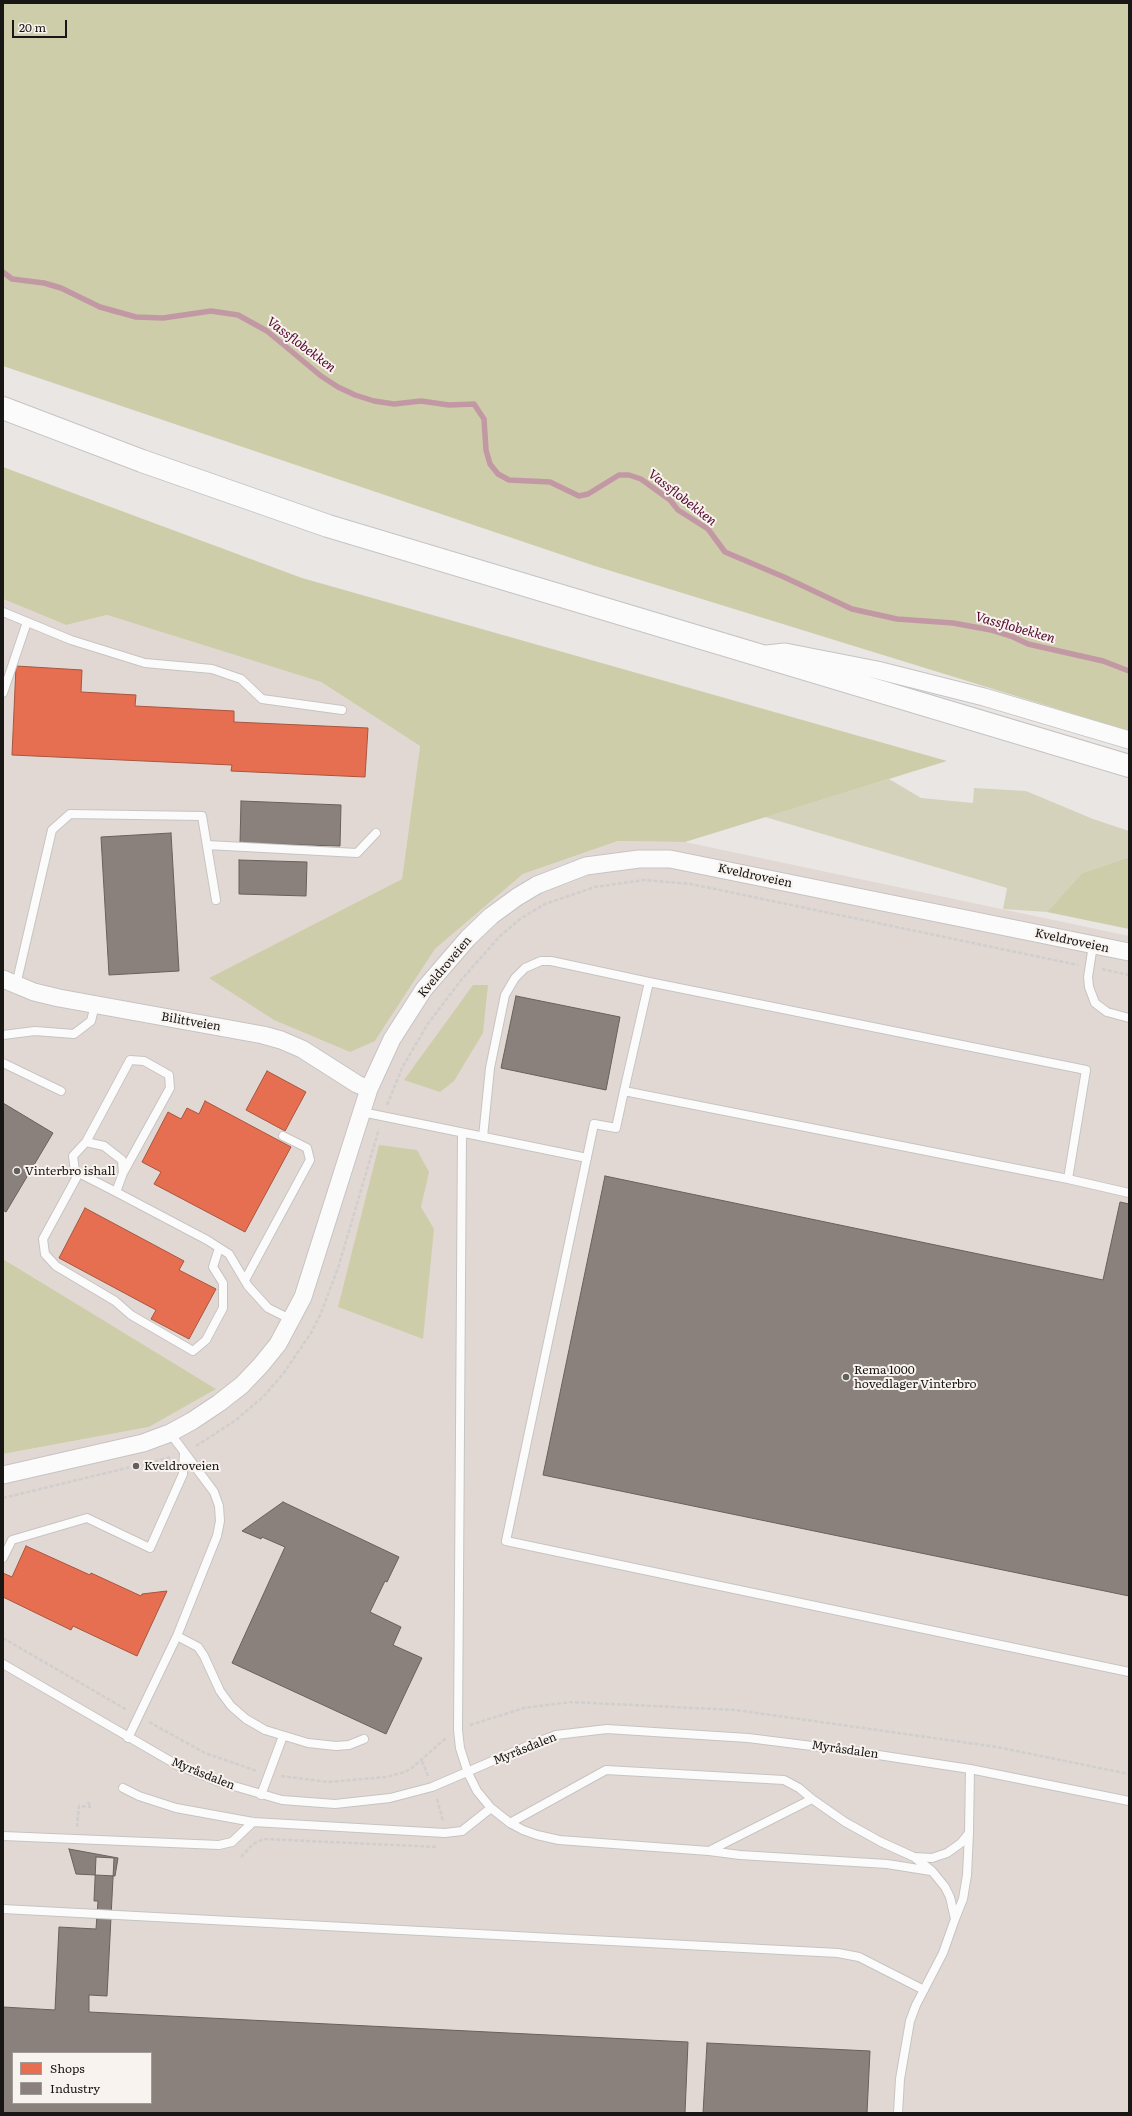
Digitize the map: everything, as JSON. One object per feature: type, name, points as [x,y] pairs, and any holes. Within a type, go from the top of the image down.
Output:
[{"type":"highway","points":[[3,408],[142,461],[328,526],[1129,766]]},
{"type":"highway","points":[[3,422],[206,499],[325,538],[1129,779]]},
{"type":"street","points":[[757,655],[785,652],[877,670],[984,697],[1129,740]]},
{"type":"street","name":"Kveldroveien","points":[[3,1474],[142,1443],[170,1433],[192,1422],[242,1385],[261,1365],[278,1344],[292,1320],[311,1275],[369,1089],[384,1056],[406,1015],[424,989],[468,938],[491,916],[517,897],[560,875],[586,866],[639,859],[670,859],[1129,952]]},
{"type":"street","name":"Bilittveien","points":[[10,983],[34,992],[95,1005],[263,1035],[281,1040],[308,1052],[358,1084],[369,1089]]},
{"type":"lane","points":[[3,612],[71,640],[145,663],[212,670],[241,678],[262,699],[342,710]]},
{"type":"lane","points":[[3,693],[26,622]]},
{"type":"lane","points":[[10,983],[52,830],[70,814],[202,816],[216,900]]},
{"type":"lane","points":[[207,845],[357,853],[376,833]]},
{"type":"lane","points":[[1093,945],[1089,967],[1089,987],[1095,1003],[1107,1012],[1129,1018]]},
{"type":"lane","points":[[484,1137],[490,1068],[505,995],[515,978],[525,968],[541,961],[551,961],[1086,1070],[1068,1179]]},
{"type":"lane","points":[[649,982],[616,1128],[594,1124],[506,1541],[1129,1672]]},
{"type":"lane","points":[[3,1035],[35,1031],[74,1034],[91,1021],[95,1005]]},
{"type":"lane","points":[[116,1192],[123,1173],[170,1088],[169,1075],[144,1061],[130,1060],[86,1142],[73,1156],[75,1171],[229,1254],[245,1280],[268,1308],[292,1320]]},
{"type":"lane","points":[[3,1063],[61,1091]]},
{"type":"lane","points":[[624,1091],[1068,1179],[1129,1193]]},
{"type":"lane","points":[[362,1112],[587,1158]]},
{"type":"lane","points":[[462,1133],[458,1730],[460,1748],[468,1773],[477,1791],[491,1808],[510,1823],[522,1830],[558,1840],[709,1851],[771,1858],[875,1863],[932,1871]]},
{"type":"lane","points":[[245,1280],[310,1160],[307,1148],[283,1136]]},
{"type":"lane","points":[[86,1142],[104,1146],[122,1160],[123,1173]]},
{"type":"lane","points":[[79,1173],[43,1239],[45,1254],[56,1266],[115,1301],[131,1315],[194,1351],[206,1340],[223,1308],[223,1283],[213,1266],[219,1248]]},
{"type":"lane","points":[[128,1738],[177,1636],[217,1536],[220,1521],[219,1506],[214,1492],[170,1433]]},
{"type":"lane","points":[[3,1558],[12,1540],[88,1518],[150,1548],[184,1474],[184,1452]]},
{"type":"lane","points":[[177,1636],[198,1647],[204,1656],[220,1691],[231,1706],[246,1719],[265,1730],[308,1743],[336,1746],[349,1745],[364,1739]]},
{"type":"lane","name":"Myråsdalen","points":[[3,1664],[128,1738],[177,1765],[198,1774],[260,1795],[309,1803],[335,1804],[390,1798],[432,1787],[556,1735],[607,1729],[776,1741],[970,1769],[1129,1801]]},
{"type":"lane","points":[[260,1795],[283,1736]]},
{"type":"lane","points":[[898,2113],[904,2047],[910,2021],[943,1953],[963,1900],[967,1875],[970,1769]]},
{"type":"lane","points":[[510,1823],[606,1770],[784,1780],[799,1788],[845,1822],[881,1842],[914,1857],[932,1871],[947,1892],[955,1919]]},
{"type":"lane","points":[[123,1788],[139,1796],[176,1808],[253,1822],[445,1833],[462,1831],[491,1808]]},
{"type":"lane","points":[[709,1851],[812,1799]]},
{"type":"lane","points":[[3,1836],[219,1845],[232,1842],[253,1822]]},
{"type":"lane","points":[[914,1857],[932,1858],[947,1853],[961,1844],[969,1833]]},
{"type":"lane","points":[[3,1909],[838,1953],[859,1957],[924,1990]]},
{"type":"path","points":[[3,1498],[148,1464],[184,1452],[236,1420],[264,1396],[283,1374],[311,1333],[321,1313],[339,1265],[383,1116],[402,1068],[412,1048],[443,1003],[482,954],[520,919],[545,904],[595,887],[644,880],[691,884],[1129,975]]},
{"type":"path","points":[[77,1828],[79,1806],[91,1807],[88,1802]]},
{"type":"shaded area","points":[[3,599],[66,625],[107,615],[321,682],[420,746],[402,879],[209,978],[375,1041],[435,949],[523,874],[618,841],[685,842],[1129,936],[1129,2113],[3,2113],[3,1454],[149,1427],[215,1389],[3,1259]]},
{"type":"shaded area","points":[[889,779],[921,798],[973,803],[974,788],[1026,791],[1093,819],[1129,831],[1129,857],[1082,873],[1047,912],[1003,909],[1007,888],[765,817]]},
{"type":"green space","points":[[3,3],[1129,3],[1129,731],[595,566],[3,366]]},
{"type":"green space","points":[[3,467],[302,578],[947,761],[685,842],[618,841],[523,874],[435,949],[375,1041],[350,1052],[274,1020],[209,978],[402,879],[420,746],[321,682],[107,615],[66,625],[3,599]]},
{"type":"green space","points":[[1129,857],[1129,929],[1047,912],[1082,873]]},
{"type":"green space","points":[[473,985],[488,985],[483,1033],[454,1081],[440,1092],[404,1080]]},
{"type":"green space","points":[[379,1145],[417,1150],[429,1172],[421,1207],[434,1229],[423,1339],[338,1307]]},
{"type":"green space","points":[[3,1259],[216,1389],[149,1427],[3,1454]]},
{"type":"building: Shops","points":[[16,666],[82,670],[81,692],[136,695],[135,706],[234,711],[234,722],[368,728],[365,777],[231,771],[232,765],[12,755]]},
{"type":"building: Shops","points":[[267,1071],[306,1092],[285,1131],[246,1110]]},
{"type":"building: Shops","points":[[205,1101],[291,1147],[245,1232],[154,1184],[161,1172],[142,1162],[168,1112],[181,1119],[187,1108],[199,1114]]},
{"type":"building: Shops","points":[[85,1208],[184,1261],[179,1270],[216,1289],[189,1339],[151,1319],[156,1310],[59,1258]]},
{"type":"building: Shops","points":[[26,1546],[141,1596],[142,1594],[167,1591],[137,1656],[73,1626],[71,1630],[3,1597],[3,1573],[12,1577]]},
{"type":"building: Industry","points":[[241,801],[341,805],[340,846],[240,843]]},
{"type":"building: Industry","points":[[171,833],[179,971],[109,975],[101,837]]},
{"type":"building: Industry","points":[[239,860],[307,862],[306,896],[239,894]]},
{"type":"building: Industry","points":[[516,996],[620,1017],[606,1090],[501,1068]]},
{"type":"building: Industry","name":"Vinterbro ishall","points":[[3,1103],[53,1133],[6,1212],[3,1210]]},
{"type":"building: Industry","name":"Rema 1000 hovedlager Vinterbro","points":[[605,1176],[1103,1280],[1120,1202],[1129,1204],[1129,1596],[543,1475]]},
{"type":"building: Industry","points":[[283,1502],[399,1557],[370,1612],[401,1627],[393,1645],[422,1658],[386,1734],[232,1663],[285,1547],[262,1537],[261,1539],[242,1531]]},
{"type":"building: Industry","points":[[69,1849],[118,1858],[115,1876],[76,1874]]},
{"type":"building: Industry","points":[[96,1857],[114,1858],[107,1996],[89,1995],[89,2012],[688,2042],[685,2113],[3,2113],[3,2007],[55,2010],[59,1927],[96,1929],[98,1901],[94,1901]]},
{"type":"building: Industry","points":[[707,2043],[870,2051],[867,2113],[703,2113]]},
{"type":"waterway","name":"Vassflobekken","points":[[3,272],[12,279],[44,283],[61,288],[100,307],[136,317],[163,318],[211,311],[238,315],[267,331],[321,376],[338,387],[355,395],[374,401],[394,404],[421,401],[449,405],[474,404],[484,419],[486,450],[490,464],[498,474],[509,480],[550,482],[579,496],[588,494],[619,475],[629,475],[641,479],[670,500],[678,510],[708,529],[725,552],[784,577],[852,609],[897,619],[953,623],[991,630],[1013,637],[1028,644],[1103,661],[1129,671]]},
{"type":"place","name":"Vinterbro ishall","points":[[17,1171]]},
{"type":"place","name":"Rema 1000 hovedlager Vinterbro","points":[[846,1377]]},
{"type":"place","name":"Kveldroveien","points":[[136,1466]]}]
